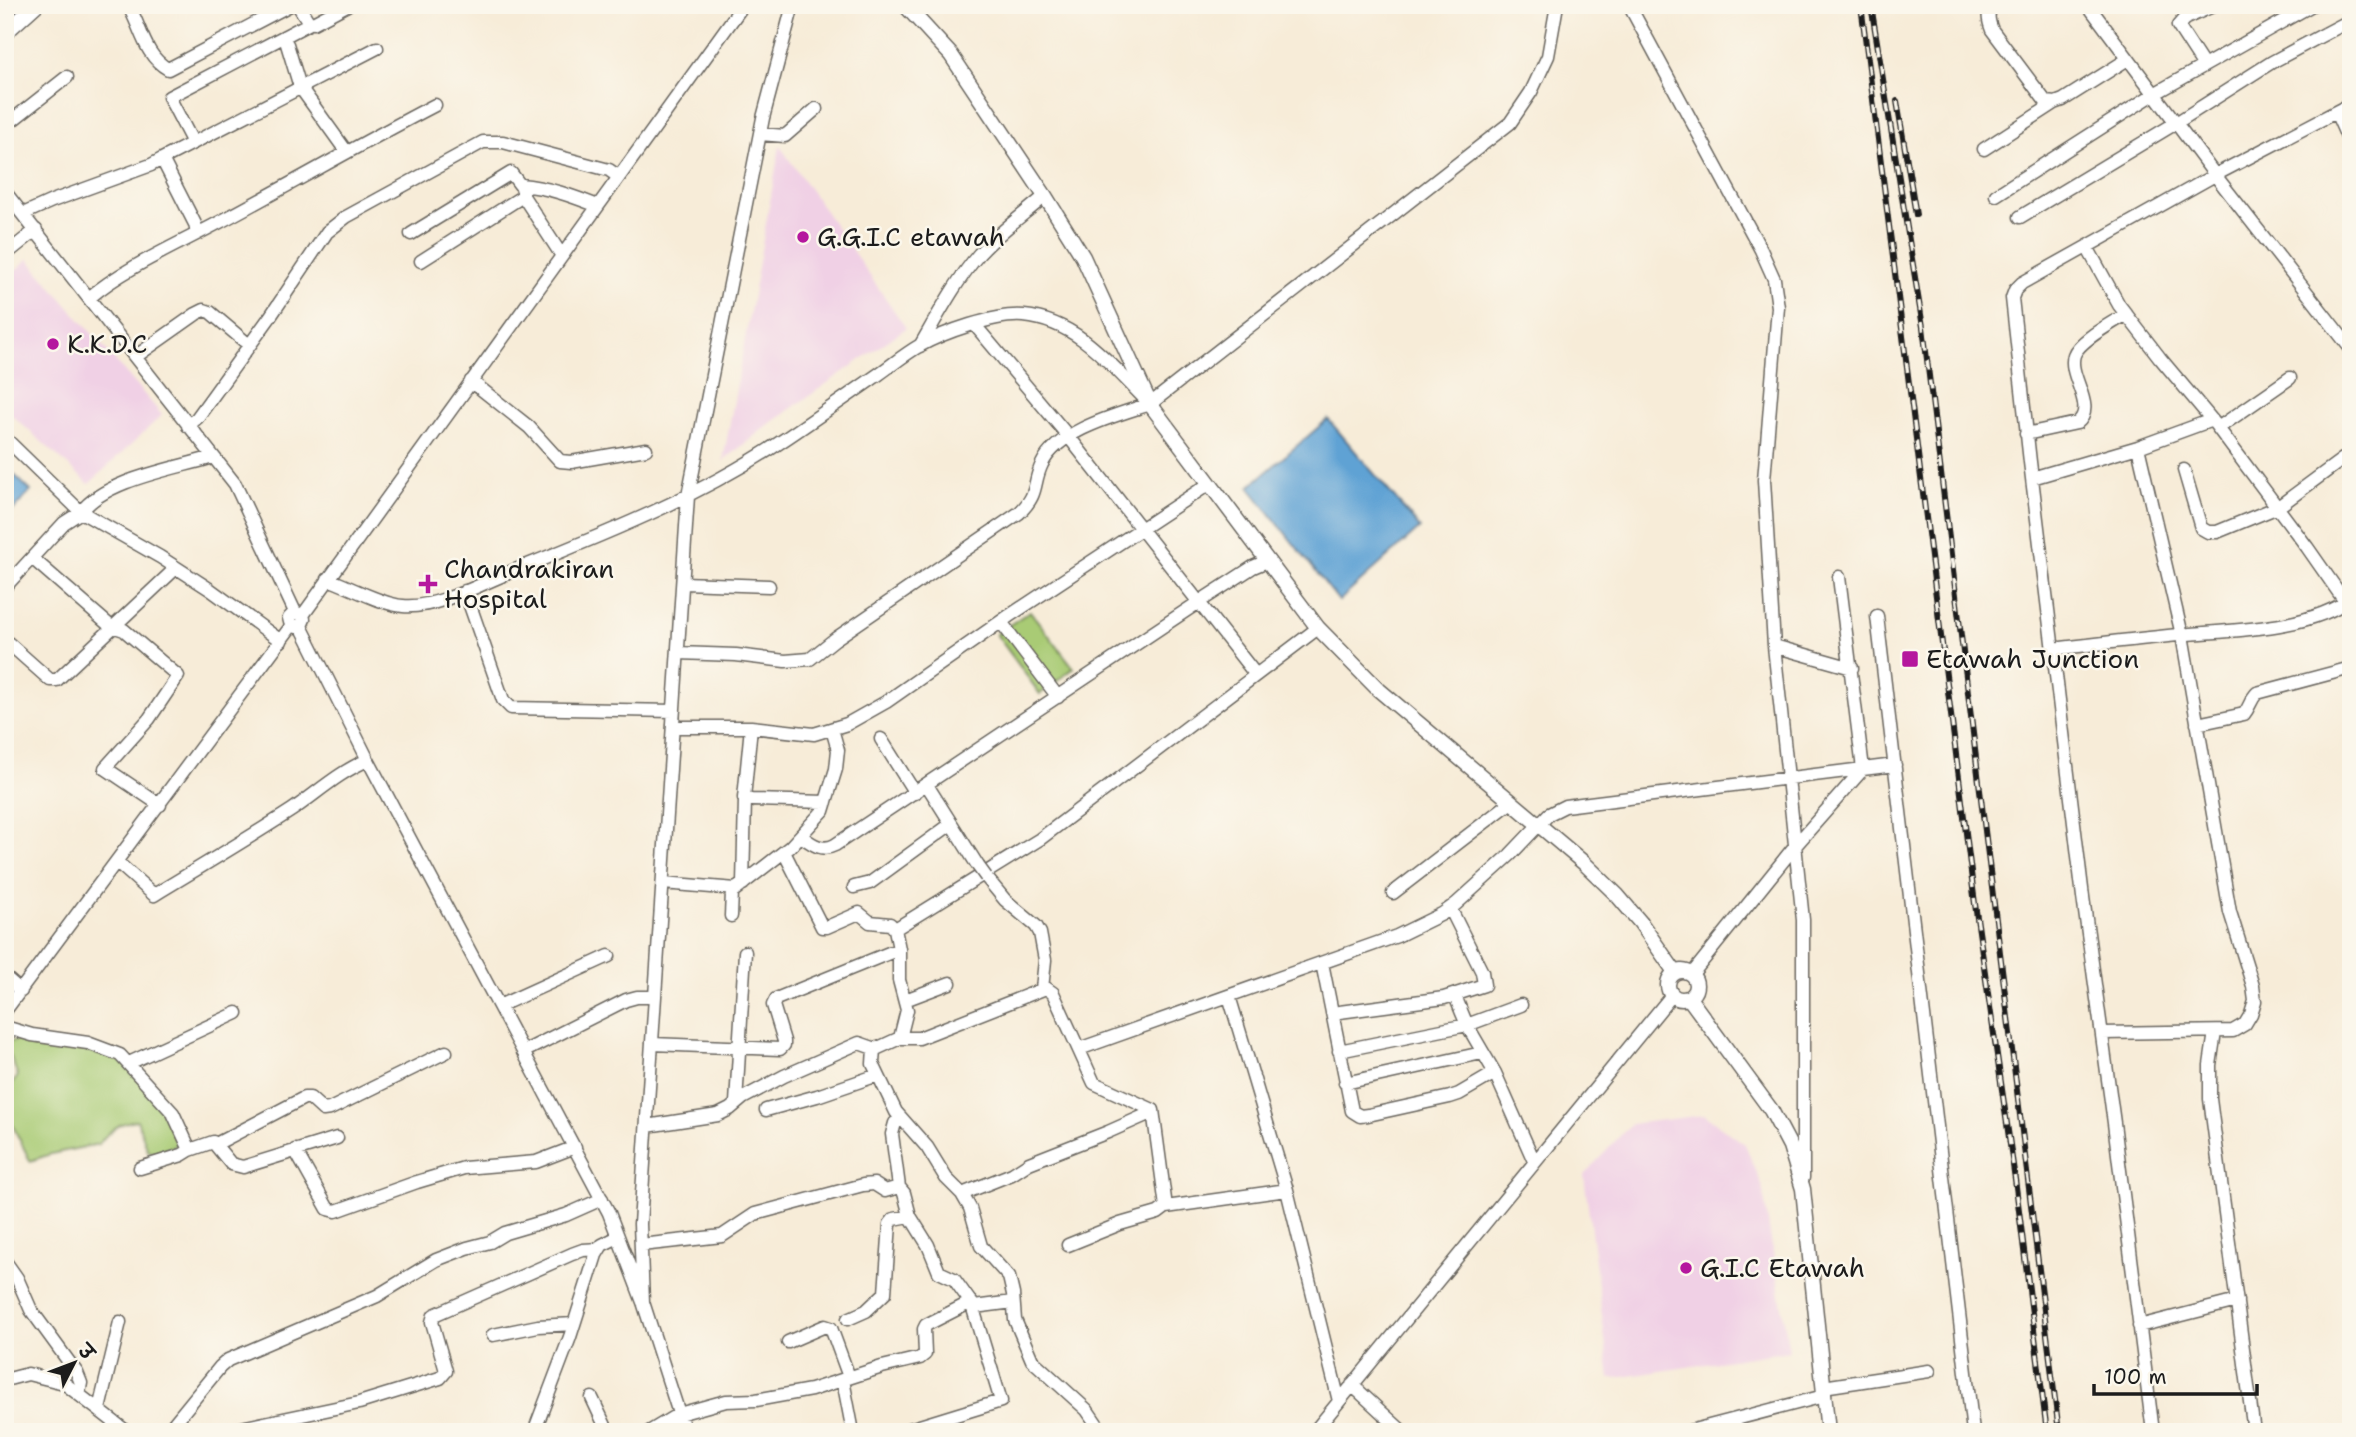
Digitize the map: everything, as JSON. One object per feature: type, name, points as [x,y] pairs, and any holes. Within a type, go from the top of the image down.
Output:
[{"type":"main road","points":[[905,5],[951,55],[1083,257],[1150,404],[1318,628],[1379,691],[1584,863],[1640,922],[1675,972]]},
{"type":"main road","points":[[913,5],[924,24]]},
{"type":"main road","points":[[5,33],[26,8]]},
{"type":"main road","points":[[1684,970],[1692,974],[1696,982],[1695,991],[1689,998],[1672,996],[1667,988],[1668,979],[1675,972],[1684,970]]},
{"type":"main road","points":[[1689,998],[1771,1110],[1790,1146],[1803,1189],[1829,1432]]},
{"type":"street","points":[[128,5],[144,43],[162,66],[168,69],[290,5]]},
{"type":"street","points":[[298,5],[310,23]]},
{"type":"street","points":[[193,143],[169,97],[347,5]]},
{"type":"street","points":[[5,1011],[328,579],[743,5]]},
{"type":"street","points":[[643,1302],[640,1224],[688,496],[760,134],[793,5]]},
{"type":"street","points":[[678,653],[736,655],[785,661],[810,659],[1019,513],[1036,489],[1043,461],[1069,437],[1092,424],[1150,404],[1510,123],[1531,92],[1548,56],[1558,5]]},
{"type":"street","points":[[1629,5],[1774,279],[1778,307],[1764,490],[1774,646],[1803,920],[1803,1189]]},
{"type":"street","points":[[1992,5],[1988,12],[1988,21],[1992,30],[2040,96],[2046,102],[2055,103]]},
{"type":"street","points":[[2088,5],[2176,124],[2351,349]]},
{"type":"street","points":[[2204,66],[2178,26],[2184,19],[2215,5]]},
{"type":"street","points":[[1996,195],[2154,94],[2312,5]]},
{"type":"street","points":[[2020,217],[2176,124],[2272,62],[2351,20]]},
{"type":"street","points":[[287,44],[300,87],[346,151]]},
{"type":"street","points":[[23,214],[151,165],[377,48]]},
{"type":"street","points":[[1984,149],[2128,59]]},
{"type":"street","points":[[5,125],[67,77]]},
{"type":"street","points":[[2153,1432],[2083,897],[2026,434],[2012,298],[2022,283],[2215,175],[2351,104]]},
{"type":"street","points":[[89,298],[121,276],[346,151],[435,105]]},
{"type":"street","points":[[760,134],[785,136],[816,109]]},
{"type":"street","points":[[2336,112],[2351,145]]},
{"type":"street","points":[[188,426],[197,418],[327,232],[346,217],[483,142],[503,142],[609,170],[619,177]]},
{"type":"street","points":[[162,159],[195,224],[197,234]]},
{"type":"street","points":[[411,234],[511,173],[562,256]]},
{"type":"street","points":[[421,261],[521,190],[540,187],[598,206]]},
{"type":"street","points":[[5,192],[235,484],[368,760],[602,1199],[643,1302],[685,1432]]},
{"type":"street","points":[[920,346],[956,286],[978,256],[997,236],[1045,196]]},
{"type":"street","points":[[5,255],[36,229]]},
{"type":"street","points":[[2053,649],[2232,632],[2289,623],[2349,604],[2215,424],[2126,314],[2087,247]]},
{"type":"street","points":[[135,357],[204,310],[210,312],[249,345]]},
{"type":"street","points":[[2026,434],[2082,420],[2085,411],[2073,365],[2074,356],[2084,342],[2126,314]]},
{"type":"street","points":[[328,579],[402,606],[428,603],[465,591],[610,532],[688,496],[785,439],[920,346],[999,317],[1023,316],[1051,322],[1072,331],[1150,404]]},
{"type":"street","points":[[974,324],[1069,437],[1256,675]]},
{"type":"street","points":[[2032,478],[2215,424],[2290,378]]},
{"type":"street","points":[[471,381],[529,427],[560,461],[571,462],[646,449]]},
{"type":"street","points":[[5,438],[81,512],[211,590],[281,641]]},
{"type":"street","points":[[2102,1033],[2233,1031],[2245,1024],[2255,1001],[2253,986],[2230,912],[2182,635],[2138,447]]},
{"type":"street","points":[[2184,470],[2201,528],[2208,532],[2217,532],[2277,507],[2351,453]]},
{"type":"street","points":[[5,587],[64,523],[105,492],[138,479],[213,457]]},
{"type":"street","points":[[673,727],[751,727],[814,734],[847,724],[886,702],[1209,484]]},
{"type":"street","points":[[32,558],[112,626],[124,630],[178,676],[149,719],[105,768],[160,805]]},
{"type":"street","points":[[801,836],[814,845],[831,848],[1252,567],[1267,561]]},
{"type":"street","points":[[5,640],[53,681],[176,568]]},
{"type":"street","points":[[1692,974],[1795,846],[1863,769],[1839,577]]},
{"type":"street","points":[[683,583],[769,586]]},
{"type":"street","points":[[465,591],[503,700],[510,708],[674,711]]},
{"type":"street","points":[[1877,616],[1973,1432]]},
{"type":"street","points":[[1002,622],[1058,697]]},
{"type":"street","points":[[895,929],[1040,839],[1318,628]]},
{"type":"street","points":[[1774,646],[1852,668]]},
{"type":"street","points":[[2197,724],[2244,714],[2257,693],[2351,668]]},
{"type":"street","points":[[739,887],[746,799],[743,796],[751,727]]},
{"type":"street","points":[[731,916],[732,892],[784,852],[823,811],[836,769],[838,750],[832,729]]},
{"type":"street","points":[[881,739],[915,793]]},
{"type":"street","points":[[117,863],[154,895],[252,836],[349,768],[368,760]]},
{"type":"street","points":[[1079,1049],[1397,936],[1451,908],[1510,855],[1549,814],[1566,806],[1895,765]]},
{"type":"street","points":[[927,785],[986,877],[1005,900],[1036,926],[1040,933],[1045,960],[1042,989]]},
{"type":"street","points":[[746,799],[826,802]]},
{"type":"street","points":[[1393,893],[1510,803]]},
{"type":"street","points":[[854,887],[861,887],[877,878],[951,824]]},
{"type":"street","points":[[784,852],[822,927],[859,913],[869,921],[890,924],[895,929],[899,949],[899,980],[907,1013],[900,1038]]},
{"type":"street","points":[[663,883],[739,887]]},
{"type":"street","points":[[1332,1013],[1455,996],[1484,985],[1482,972],[1451,908]]},
{"type":"street","points":[[652,1044],[780,1049],[784,1045],[773,1005],[776,999],[899,949]]},
{"type":"street","points":[[736,1103],[745,952]]},
{"type":"street","points":[[499,1006],[609,956]]},
{"type":"street","points":[[1322,963],[1352,1111],[1360,1116],[1368,1115],[1450,1097],[1495,1073]]},
{"type":"street","points":[[5,977],[21,990]]},
{"type":"street","points":[[905,1000],[950,983]]},
{"type":"street","points":[[647,1126],[718,1115],[784,1076],[859,1043],[871,1048],[900,1038],[923,1037],[1046,988],[1052,993],[1094,1083],[1153,1110],[1166,1207]]},
{"type":"street","points":[[1228,996],[1287,1190],[1339,1401]]},
{"type":"street","points":[[1455,996],[1467,1025],[1495,1073],[1534,1161]]},
{"type":"street","points":[[1314,1432],[1672,996]]},
{"type":"street","points":[[523,1052],[626,1000],[655,997]]},
{"type":"street","points":[[1339,1051],[1467,1025],[1521,1004]]},
{"type":"street","points":[[129,1063],[237,1013]]},
{"type":"street","points":[[5,1027],[33,1035],[88,1043],[116,1053],[129,1063],[173,1113],[190,1150]]},
{"type":"street","points":[[2215,1032],[2210,1065],[2210,1099],[2254,1432]]},
{"type":"street","points":[[871,1048],[878,1075],[900,1119],[927,1147],[946,1178],[962,1194],[970,1208],[981,1246],[1009,1277],[1015,1320],[1032,1360],[1087,1410],[1102,1432]]},
{"type":"street","points":[[216,1144],[304,1098],[310,1098],[323,1111],[330,1109],[446,1052]]},
{"type":"street","points":[[1345,1083],[1482,1053]]},
{"type":"street","points":[[766,1110],[878,1075]]},
{"type":"street","points":[[962,1194],[1153,1112]]},
{"type":"street","points":[[895,1123],[892,1134],[899,1187],[904,1193],[910,1216],[928,1245],[937,1270],[954,1279],[974,1307],[1013,1302]]},
{"type":"street","points":[[139,1168],[209,1142],[216,1144],[228,1161],[238,1167],[337,1138]]},
{"type":"street","points":[[295,1150],[328,1209],[336,1211],[464,1168],[536,1162],[575,1147]]},
{"type":"street","points":[[641,1245],[722,1236],[755,1214],[863,1185],[874,1184],[885,1191],[899,1187]]},
{"type":"street","points":[[1068,1245],[1120,1224],[1158,1213],[1166,1207],[1287,1190]]},
{"type":"street","points":[[167,1432],[228,1360],[377,1296],[436,1260],[490,1242],[505,1233],[566,1215],[602,1199]]},
{"type":"street","points":[[848,1319],[866,1311],[885,1293],[890,1224],[894,1219],[910,1216]]},
{"type":"street","points":[[534,1432],[574,1324],[598,1249],[618,1237]]},
{"type":"street","points":[[222,1432],[359,1403],[440,1378],[446,1371],[432,1322],[434,1315],[572,1254],[598,1249]]},
{"type":"street","points":[[5,1261],[18,1278],[32,1310],[77,1373],[81,1383],[79,1393]]},
{"type":"street","points":[[2139,1326],[2237,1301]]},
{"type":"street","points":[[649,1432],[679,1414],[726,1401],[756,1400],[811,1390],[922,1357],[925,1354],[926,1325],[971,1302]]},
{"type":"street","points":[[900,1432],[1001,1402],[971,1302]]},
{"type":"street","points":[[99,1409],[120,1322]]},
{"type":"street","points":[[493,1335],[538,1326],[574,1324]]},
{"type":"street","points":[[788,1342],[825,1326],[831,1328],[846,1379],[853,1432]]},
{"type":"street","points":[[1686,1432],[1823,1391],[1929,1371]]},
{"type":"street","points":[[5,1380],[28,1374],[64,1383],[99,1409],[109,1426],[127,1432]]},
{"type":"street","points":[[1352,1385],[1403,1432]]},
{"type":"street","points":[[592,1398],[608,1432]]},
{"type":"shaded area","name":"G.G.I.C etawah","points":[[780,146],[906,328],[772,422],[723,461]]},
{"type":"shaded area","name":"K.K.D.C","points":[[28,259],[162,415],[89,484],[5,409],[5,280]]},
{"type":"shaded area","name":"G.I.C Etawah","points":[[1704,1115],[1745,1144],[1762,1185],[1789,1351],[1610,1379],[1584,1175],[1631,1124]]},
{"type":"green space","points":[[1030,611],[1074,668],[1040,694],[996,634]]},
{"type":"green space","points":[[24,1038],[124,1059],[168,1112],[179,1144],[156,1154],[148,1151],[137,1120],[115,1128],[99,1144],[30,1161],[5,1102],[8,1088],[18,1076],[5,1043]]},
{"type":"water","points":[[1328,419],[1420,528],[1339,601],[1249,487]]},
{"type":"water","points":[[5,466],[31,491],[5,519]]},
{"type":"railway","points":[[1861,5],[1975,904],[2015,1179],[2047,1432]]},
{"type":"railway","points":[[1871,5],[1923,327],[2059,1432]]},
{"type":"railway","points":[[1897,101],[1916,215]]},
{"type":"place","name":"G.G.I.C etawah","points":[[803,237]]},
{"type":"place","name":"K.K.D.C","points":[[53,344]]},
{"type":"place","name":"Chandrakiran Hospital","points":[[428,584]]},
{"type":"place","name":"Etawah Junction","points":[[1910,659]]},
{"type":"place","name":"G.I.C Etawah","points":[[1686,1268]]}]
